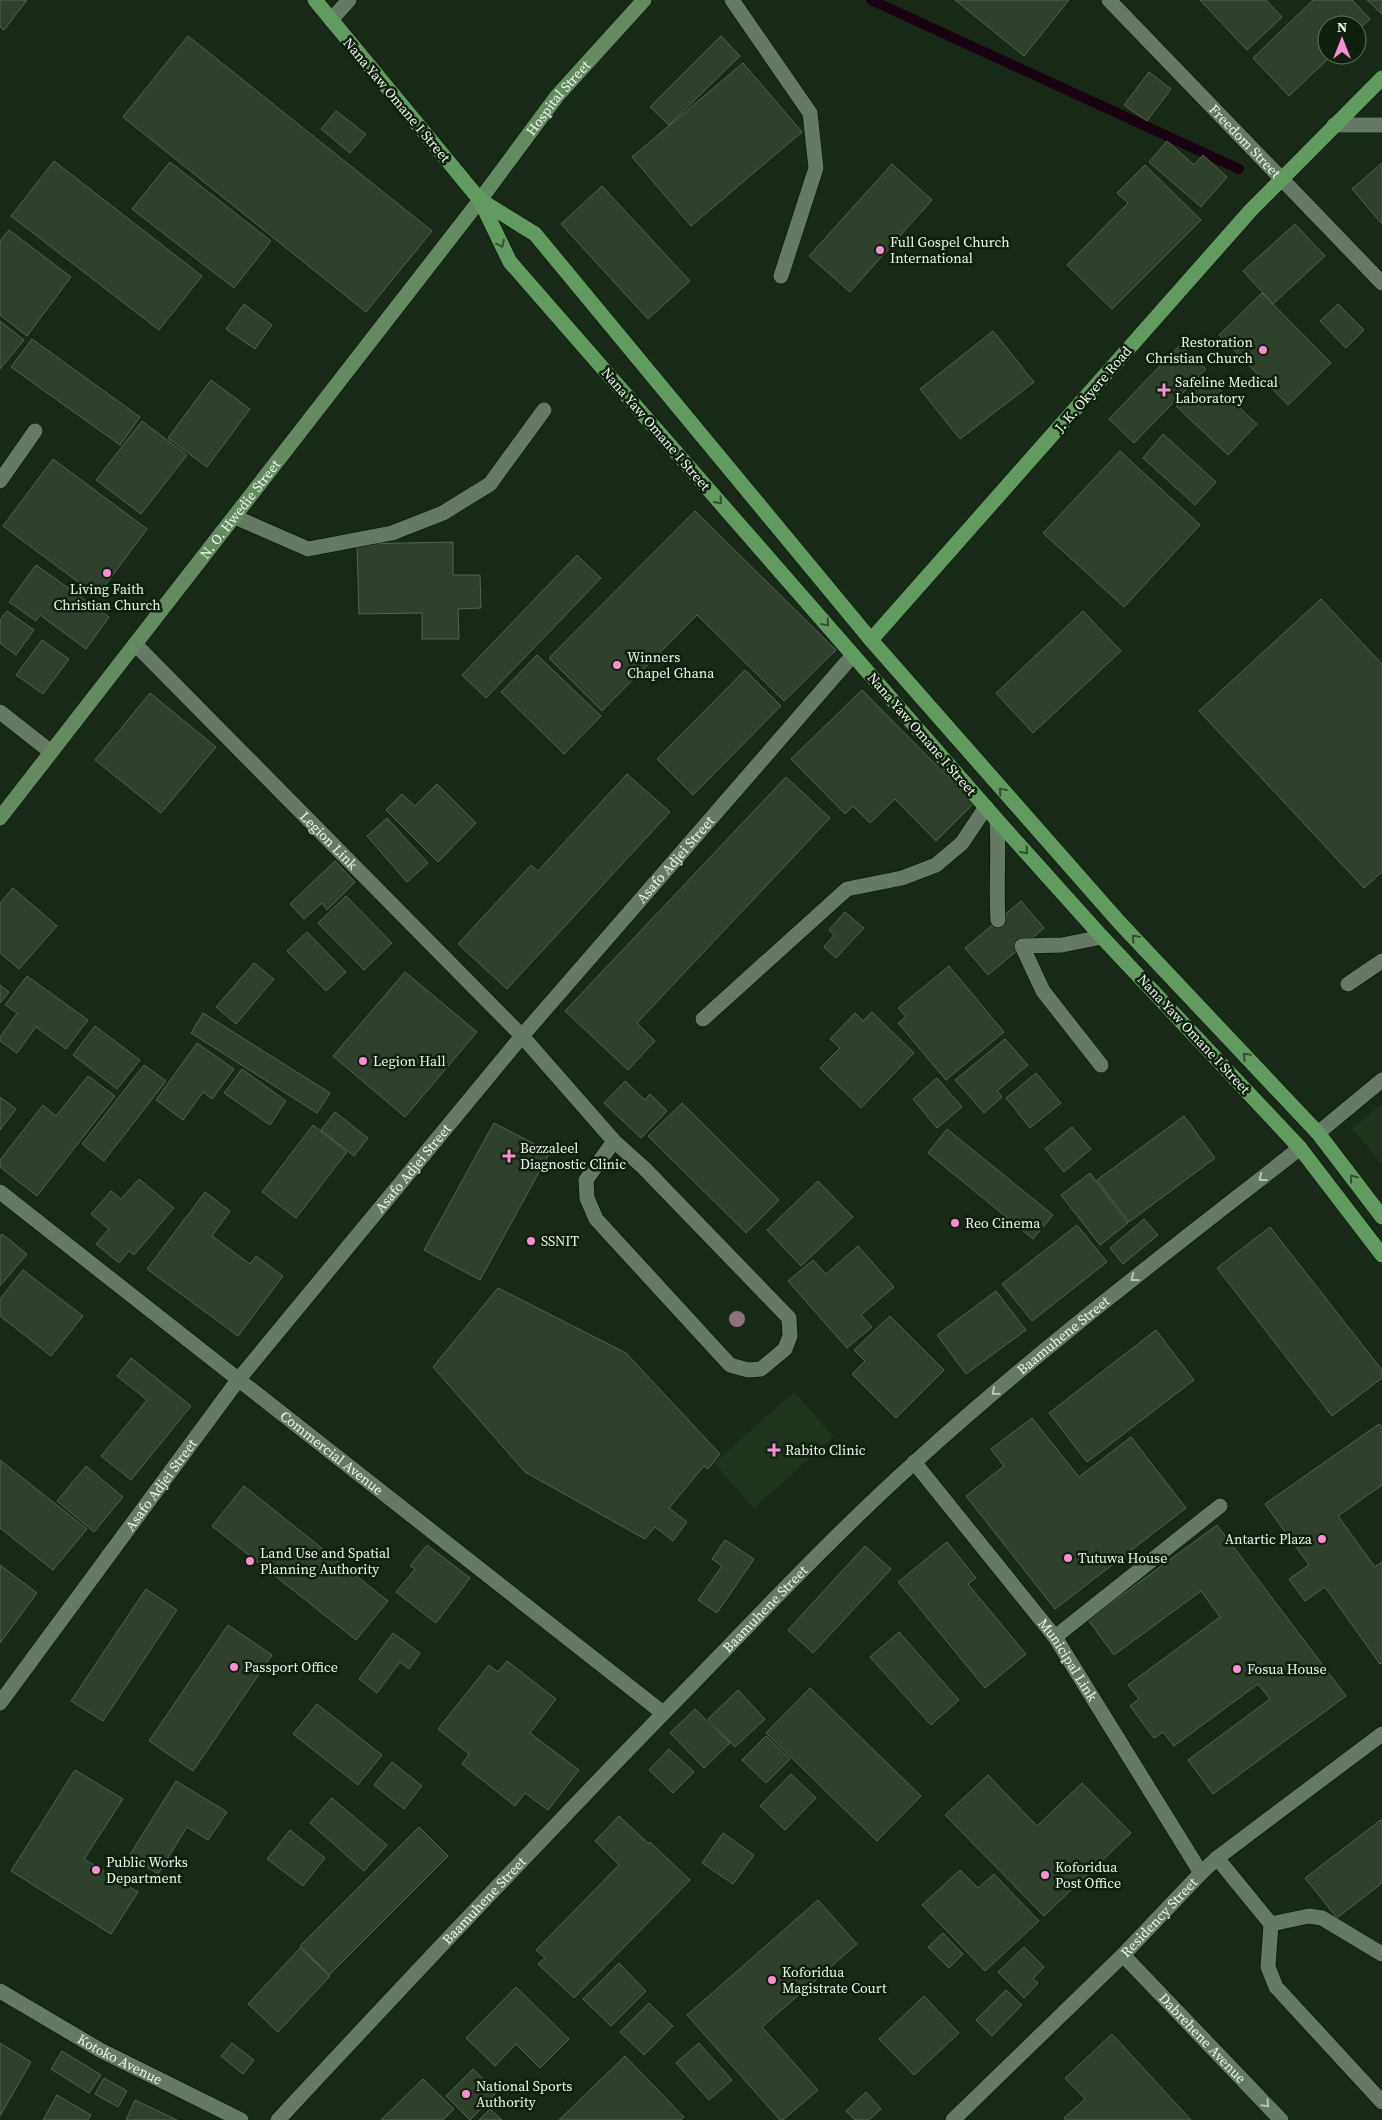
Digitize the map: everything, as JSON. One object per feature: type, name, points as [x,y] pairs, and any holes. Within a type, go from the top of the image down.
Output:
[{"type":"main road","name":"Nana Yaw Omane I Street","points":[[315,0],[480,200],[510,262],[997,820],[1102,937],[1300,1148],[1382,1255]]},
{"type":"main road","name":"J. K. Okyere Road","points":[[871,640],[1244,217],[1382,78]]},
{"type":"main road","name":"Nana Yaw Omane I Street","points":[[480,200],[535,234],[871,640],[1119,922],[1318,1133],[1382,1217]]},
{"type":"street","points":[[331,20],[348,0]]},
{"type":"street","name":"Hospital Street","points":[[480,200],[557,96],[644,0]]},
{"type":"street","points":[[732,0],[810,113],[816,168],[781,276]]},
{"type":"street","name":"Freedom Street","points":[[1109,0],[1382,283]]},
{"type":"street","points":[[1334,125],[1382,125]]},
{"type":"street","name":"N. O. Hwedie Street","points":[[0,818],[480,200]]},
{"type":"street","points":[[235,517],[308,549],[392,533],[443,513],[490,484],[544,410]]},
{"type":"street","points":[[0,481],[35,431]]},
{"type":"street","name":"Legion Link","points":[[135,644],[522,1036],[614,1141],[644,1168],[789,1318],[790,1336],[785,1349],[761,1369],[748,1370],[730,1365],[596,1218],[587,1198],[586,1180],[614,1141]]},
{"type":"street","name":"Asafo Adjei Street","points":[[0,1703],[238,1380],[522,1036],[853,655]]},
{"type":"street","points":[[0,712],[51,752]]},
{"type":"street","points":[[704,1019],[847,889],[902,878],[936,865],[962,843],[986,807]]},
{"type":"street","points":[[997,820],[996,882],[998,920]]},
{"type":"street","points":[[1101,1065],[1042,991],[1022,946],[1062,945],[1102,937]]},
{"type":"street","points":[[1348,984],[1382,961]]},
{"type":"street","points":[[1318,1133],[1382,1080]]},
{"type":"street","name":"Baamuhene Street","points":[[278,2120],[455,1930],[664,1713],[820,1553],[914,1462],[1071,1327],[1300,1148]]},
{"type":"street","name":"Commercial Avenue","points":[[0,1192],[664,1713]]},
{"type":"street","name":"Municipal Link","points":[[914,1462],[1054,1637],[1201,1873]]},
{"type":"street","points":[[1054,1637],[1220,1506]]},
{"type":"street","name":"Residency Street","points":[[953,2120],[1123,1955],[1201,1873],[1218,1858],[1382,1734]]},
{"type":"street","points":[[1218,1858],[1271,1924],[1268,1967],[1276,1987],[1382,2102]]},
{"type":"street","points":[[1271,1924],[1309,1916],[1322,1918],[1382,1954]]},
{"type":"street","name":"Dabrehene Avenue","points":[[1123,1955],[1281,2120]]},
{"type":"street","name":"Kotoko Avenue","points":[[0,1991],[100,2050],[241,2120]]},
{"type":"shaded area","points":[[1382,1104],[1382,1165],[1352,1128]]},
{"type":"shaded area","name":"Rabito Clinic","points":[[794,1392],[834,1437],[754,1508],[714,1463]]},
{"type":"building","points":[[0,0],[27,0],[4,30],[0,27]]},
{"type":"building","points":[[955,0],[1069,0],[1024,56]]},
{"type":"building","points":[[1200,0],[1266,0],[1282,17],[1247,50]]},
{"type":"building","points":[[1313,0],[1352,0],[1366,15],[1317,15],[1317,65],[1322,65],[1289,96],[1253,58]]},
{"type":"building","points":[[1367,0],[1382,0],[1382,14]]},
{"type":"building","points":[[188,36],[432,231],[366,312],[123,117]]},
{"type":"building","points":[[721,36],[740,56],[669,125],[650,107]]},
{"type":"building","points":[[743,63],[802,132],[691,226],[632,157]]},
{"type":"building","points":[[1149,72],[1171,89],[1147,121],[1124,105]]},
{"type":"building","points":[[336,111],[366,134],[350,153],[321,129]]},
{"type":"building","points":[[1167,141],[1194,165],[1203,155],[1227,177],[1201,207],[1149,162]]},
{"type":"building","points":[[54,161],[202,276],[159,330],[11,216]]},
{"type":"building","points":[[170,162],[271,241],[234,288],[132,209]]},
{"type":"building","points":[[1382,163],[1382,224],[1352,189]]},
{"type":"building","points":[[892,164],[932,200],[850,292],[809,256]]},
{"type":"building","points":[[1145,165],[1201,220],[1112,309],[1067,265],[1128,203],[1117,193]]},
{"type":"building","points":[[602,186],[690,281],[648,319],[561,224]]},
{"type":"building","points":[[1295,224],[1325,256],[1273,304],[1243,271]]},
{"type":"building","points":[[9,230],[71,277],[27,336],[0,315],[0,241]]},
{"type":"building","points":[[1262,293],[1331,363],[1288,405],[1219,335]]},
{"type":"building","points":[[244,304],[272,325],[255,349],[226,329]]},
{"type":"building","points":[[1338,304],[1364,330],[1346,348],[1320,321]]},
{"type":"building","points":[[0,321],[24,340],[0,369]]},
{"type":"building","points":[[993,331],[1034,382],[960,439],[920,389]]},
{"type":"building","points":[[32,339],[140,417],[120,445],[11,367]]},
{"type":"building","points":[[1180,345],[1206,369],[1134,443],[1109,419]]},
{"type":"building","points":[[1205,376],[1257,424],[1228,455],[1176,406]]},
{"type":"building","points":[[211,380],[250,409],[207,467],[168,438]]},
{"type":"building","points":[[142,421],[187,455],[141,514],[96,480]]},
{"type":"building","points":[[1163,434],[1216,482],[1195,505],[1143,458]]},
{"type":"building","points":[[1120,451],[1200,525],[1124,607],[1043,533]]},
{"type":"building","points":[[53,459],[147,529],[97,596],[3,526]]},
{"type":"building","points":[[695,511],[836,650],[784,701],[697,615],[602,711],[549,658]]},
{"type":"building","points":[[453,542],[453,575],[480,575],[481,608],[458,609],[459,639],[422,639],[422,613],[359,614],[357,544]]},
{"type":"building","points":[[577,555],[601,578],[486,698],[462,675]]},
{"type":"building","points":[[36,565],[109,617],[86,649],[40,615],[36,621],[9,602]]},
{"type":"building","points":[[1321,599],[1382,664],[1382,872],[1364,888],[1199,711]]},
{"type":"building","points":[[7,611],[34,630],[16,655],[0,643],[0,620]]},
{"type":"building","points":[[1083,611],[1121,651],[1033,733],[996,693]]},
{"type":"building","points":[[42,640],[69,659],[43,694],[16,675]]},
{"type":"building","points":[[537,655],[601,716],[564,754],[501,692]]},
{"type":"building","points":[[745,670],[781,706],[693,795],[657,759]]},
{"type":"building","points":[[862,690],[974,803],[936,841],[895,799],[870,823],[853,806],[845,814],[791,759]]},
{"type":"building","points":[[150,693],[216,747],[161,813],[95,760]]},
{"type":"building","points":[[627,774],[670,812],[507,989],[458,944],[531,865],[538,871]]},
{"type":"building","points":[[786,777],[830,818],[637,1023],[655,1041],[628,1070],[565,1011]]},
{"type":"building","points":[[437,784],[476,823],[438,862],[386,810],[402,794],[415,806]]},
{"type":"building","points":[[387,818],[428,863],[407,882],[367,836]]},
{"type":"building","points":[[335,861],[355,882],[327,910],[322,903],[304,919],[290,904]]},
{"type":"building","points":[[13,888],[57,926],[19,969],[0,953],[0,903]]},
{"type":"building","points":[[346,896],[392,943],[364,970],[318,923]]},
{"type":"building","points":[[1021,901],[1044,928],[988,975],[965,948]]},
{"type":"building","points":[[845,912],[864,928],[836,958],[824,947],[834,935],[829,930]]},
{"type":"building","points":[[307,932],[346,972],[326,991],[287,951]]},
{"type":"building","points":[[254,963],[274,979],[236,1024],[216,1007]]},
{"type":"building","points":[[949,966],[1004,1032],[946,1080],[898,1023],[906,1017],[898,1008]]},
{"type":"building","points":[[405,972],[477,1032],[405,1117],[333,1056]]},
{"type":"building","points":[[27,976],[88,1020],[66,1049],[36,1027],[17,1053],[0,1041],[0,1037],[17,1013],[5,1005]]},
{"type":"building","points":[[0,985],[9,992],[0,1003]]},
{"type":"building","points":[[872,1012],[914,1053],[861,1108],[820,1068],[840,1048],[830,1039],[855,1013],[863,1021]]},
{"type":"building","points":[[203,1013],[330,1093],[317,1113],[191,1033]]},
{"type":"building","points":[[95,1026],[140,1060],[117,1089],[73,1055]]},
{"type":"building","points":[[1005,1039],[1028,1065],[997,1091],[1002,1097],[984,1113],[955,1080]]},
{"type":"building","points":[[197,1043],[234,1069],[212,1099],[203,1092],[183,1120],[156,1100]]},
{"type":"building","points":[[144,1065],[166,1081],[104,1161],[82,1144]]},
{"type":"building","points":[[242,1069],[286,1101],[270,1125],[224,1093]]},
{"type":"building","points":[[1036,1073],[1061,1103],[1030,1128],[1006,1098]]},
{"type":"building","points":[[88,1076],[115,1096],[37,1196],[0,1167],[0,1160],[43,1105],[56,1116]]},
{"type":"building","points":[[937,1078],[962,1107],[937,1128],[913,1099]]},
{"type":"building","points":[[625,1081],[645,1100],[650,1094],[667,1111],[641,1138],[604,1103]]},
{"type":"building","points":[[0,1097],[16,1109],[0,1130]]},
{"type":"building","points":[[682,1103],[779,1200],[746,1233],[648,1136]]},
{"type":"building","points":[[335,1112],[368,1138],[354,1156],[321,1130]]},
{"type":"building","points":[[1184,1116],[1215,1158],[1129,1222],[1097,1180]]},
{"type":"building","points":[[494,1123],[550,1152],[480,1280],[424,1250]]},
{"type":"building","points":[[313,1125],[347,1152],[296,1218],[262,1192]]},
{"type":"building","points":[[1072,1127],[1091,1149],[1064,1172],[1045,1149]]},
{"type":"building","points":[[947,1129],[1053,1215],[1033,1239],[928,1153]]},
{"type":"building","points":[[1090,1173],[1128,1223],[1100,1245],[1061,1195]]},
{"type":"building","points":[[139,1179],[174,1208],[134,1255],[129,1251],[119,1263],[96,1244],[109,1229],[91,1214],[111,1191],[121,1199]]},
{"type":"building","points":[[818,1181],[853,1217],[801,1266],[767,1230]]},
{"type":"building","points":[[205,1192],[230,1211],[212,1236],[250,1264],[256,1256],[283,1276],[238,1336],[147,1269]]},
{"type":"building","points":[[1144,1219],[1158,1235],[1123,1264],[1110,1248]]},
{"type":"building","points":[[1077,1225],[1107,1262],[1032,1321],[1002,1284]]},
{"type":"building","points":[[1270,1227],[1382,1370],[1382,1378],[1332,1416],[1217,1268]]},
{"type":"building","points":[[2,1234],[27,1254],[0,1286],[0,1236]]},
{"type":"building","points":[[858,1246],[894,1287],[861,1315],[872,1327],[847,1348],[788,1281],[813,1260],[826,1274]]},
{"type":"building","points":[[23,1270],[83,1316],[51,1356],[0,1316],[0,1299]]},
{"type":"building","points":[[498,1288],[626,1353],[720,1454],[708,1469],[704,1466],[669,1508],[687,1522],[673,1541],[655,1527],[645,1539],[525,1472],[433,1367]]},
{"type":"building","points":[[996,1291],[1026,1330],[966,1374],[937,1335]]},
{"type":"building","points":[[890,1316],[944,1370],[896,1418],[852,1374],[865,1361],[854,1350]]},
{"type":"building","points":[[1156,1330],[1194,1380],[1087,1462],[1049,1413]]},
{"type":"building","points":[[131,1358],[191,1406],[131,1480],[101,1456],[147,1400],[117,1376]]},
{"type":"building","name":"Tutuwa House","points":[[1032,1418],[1079,1477],[1131,1437],[1186,1508],[1055,1609],[966,1496],[1004,1466],[991,1449]]},
{"type":"building","name":"Antartic Plaza","points":[[1379,1424],[1382,1427],[1382,1485],[1338,1516],[1375,1567],[1382,1562],[1382,1662],[1380,1664],[1325,1587],[1305,1601],[1289,1579],[1309,1565],[1265,1504]]},
{"type":"building","points":[[0,1460],[87,1529],[53,1570],[0,1528]]},
{"type":"building","points":[[86,1466],[123,1497],[94,1532],[57,1501]]},
{"type":"building","points":[[244,1486],[388,1601],[356,1640],[212,1526]]},
{"type":"building","name":"Fosua House","points":[[1217,1525],[1346,1696],[1213,1794],[1188,1760],[1270,1699],[1258,1684],[1174,1746],[1163,1732],[1154,1738],[1130,1706],[1139,1699],[1128,1685],[1220,1617],[1201,1591],[1114,1655],[1088,1620]]},
{"type":"building","points":[[725,1540],[754,1559],[717,1613],[698,1600],[722,1566],[712,1559]]},
{"type":"building","points":[[947,1542],[976,1578],[968,1584],[1026,1654],[985,1688],[898,1582]]},
{"type":"building","points":[[427,1545],[470,1578],[436,1623],[396,1592],[415,1569],[410,1566]]},
{"type":"building","points":[[865,1546],[891,1569],[813,1653],[788,1630]]},
{"type":"building","points":[[0,1565],[37,1593],[0,1643]]},
{"type":"building","points":[[146,1589],[177,1610],[103,1721],[71,1701]]},
{"type":"building","points":[[228,1625],[272,1655],[193,1771],[149,1741]]},
{"type":"building","points":[[899,1632],[959,1700],[931,1725],[870,1657]]},
{"type":"building","points":[[393,1633],[420,1653],[409,1669],[400,1662],[377,1693],[359,1679]]},
{"type":"building","points":[[507,1661],[556,1699],[530,1733],[579,1770],[548,1810],[525,1793],[515,1806],[462,1764],[469,1754],[438,1729],[489,1665],[498,1672]]},
{"type":"building","points":[[810,1688],[921,1796],[877,1841],[766,1733]]},
{"type":"building","points":[[738,1690],[765,1719],[735,1747],[708,1719]]},
{"type":"building","points":[[317,1704],[382,1755],[358,1785],[293,1734]]},
{"type":"building","points":[[695,1709],[730,1743],[704,1768],[670,1733]]},
{"type":"building","points":[[766,1736],[790,1759],[766,1783],[742,1760]]},
{"type":"building","points":[[669,1749],[694,1772],[673,1793],[649,1770]]},
{"type":"building","points":[[392,1762],[422,1786],[404,1809],[374,1785]]},
{"type":"building","points":[[75,1770],[123,1799],[84,1859],[138,1892],[111,1934],[11,1871]]},
{"type":"building","points":[[791,1774],[816,1798],[785,1830],[760,1806]]},
{"type":"building","name":"Koforidua Post Office","points":[[988,1775],[1037,1826],[1082,1783],[1131,1833],[1044,1916],[945,1815]]},
{"type":"building","points":[[176,1781],[227,1812],[208,1840],[187,1827],[158,1874],[129,1856]]},
{"type":"building","points":[[332,1798],[387,1845],[364,1871],[310,1823]]},
{"type":"building","points":[[619,1816],[690,1880],[574,1998],[538,1964],[545,1958],[536,1950],[619,1865],[595,1841]]},
{"type":"building","points":[[1382,1819],[1382,1883],[1337,1918],[1305,1878]]},
{"type":"building","points":[[419,1827],[448,1856],[329,1975],[300,1946]]},
{"type":"building","points":[[290,1830],[325,1858],[303,1886],[267,1859]]},
{"type":"building","points":[[723,1833],[754,1855],[733,1884],[702,1863]]},
{"type":"building","points":[[960,1870],[978,1888],[994,1874],[1039,1921],[985,1971],[922,1905]]},
{"type":"building","name":"Koforidua Magistrate Court","points":[[818,1900],[857,1944],[762,2027],[818,2090],[783,2120],[780,2120],[687,2015]]},
{"type":"building","points":[[943,1933],[963,1954],[949,1968],[928,1947]]},
{"type":"building","points":[[1024,1947],[1044,1967],[1033,1979],[1038,1983],[1024,1998],[998,1972]]},
{"type":"building","points":[[300,1948],[330,1976],[278,2032],[248,2004]]},
{"type":"building","points":[[619,1963],[646,1991],[611,2026],[583,1999]]},
{"type":"building","points":[[516,1987],[569,2039],[540,2068],[516,2044],[495,2066],[466,2038]]},
{"type":"building","points":[[1006,1990],[1022,2005],[992,2036],[976,2020]]},
{"type":"building","points":[[924,1996],[959,2033],[914,2075],[879,2039]]},
{"type":"building","points":[[649,2003],[673,2026],[644,2055],[620,2032]]},
{"type":"building","points":[[1112,2034],[1191,2120],[1066,2120],[1064,2118],[1085,2099],[1065,2078]]},
{"type":"building","points":[[0,2043],[31,2062],[0,2116]]},
{"type":"building","points":[[232,2043],[254,2060],[243,2074],[221,2056]]},
{"type":"building","points":[[699,2043],[732,2080],[709,2100],[676,2063]]},
{"type":"building","points":[[62,2051],[101,2075],[89,2093],[51,2069]]},
{"type":"building","points":[[625,2056],[684,2117],[681,2120],[559,2120]]},
{"type":"building","points":[[473,2069],[497,2092],[470,2120],[446,2096]]},
{"type":"building","points":[[104,2078],[127,2091],[118,2107],[95,2094]]},
{"type":"building","points":[[423,2079],[454,2109],[443,2120],[381,2120]]},
{"type":"building","points":[[866,2092],[881,2109],[869,2120],[855,2120],[846,2111]]},
{"type":"building","points":[[57,2095],[91,2115],[88,2120],[43,2120]]},
{"type":"building","points":[[135,2100],[177,2120],[126,2120]]},
{"type":"building","points":[[490,2109],[502,2120],[479,2120]]},
{"type":"waterway","points":[[871,0],[1239,169]]},
{"type":"place","name":"Full Gospel Church International","points":[[880,250]]},
{"type":"place","name":"Restoration Christian Church","points":[[1263,350]]},
{"type":"place","name":"Safeline Medical Laboratory","points":[[1164,390]]},
{"type":"place","name":"Living Faith Christian Church","points":[[107,573]]},
{"type":"place","name":"Winners Chapel Ghana","points":[[617,665]]},
{"type":"place","name":"Legion Hall","points":[[363,1061]]},
{"type":"place","name":"Bezzaleel Diagnostic Clinic","points":[[509,1156]]},
{"type":"place","name":"Reo Cinema","points":[[955,1223]]},
{"type":"place","name":"SSNIT","points":[[531,1241]]},
{"type":"place","name":"Rabito Clinic","points":[[774,1450]]},
{"type":"place","name":"Antartic Plaza","points":[[1322,1539]]},
{"type":"place","name":"Tutuwa House","points":[[1068,1558]]},
{"type":"place","name":"Land Use and Spatial Planning Authority","points":[[250,1561]]},
{"type":"place","name":"Passport Office","points":[[234,1667]]},
{"type":"place","name":"Fosua House","points":[[1237,1669]]},
{"type":"place","name":"Public Works Department","points":[[96,1870]]},
{"type":"place","name":"Koforidua Post Office","points":[[1045,1875]]},
{"type":"place","name":"Koforidua Magistrate Court","points":[[772,1980]]},
{"type":"place","name":"National Sports Authority","points":[[466,2094]]}]
